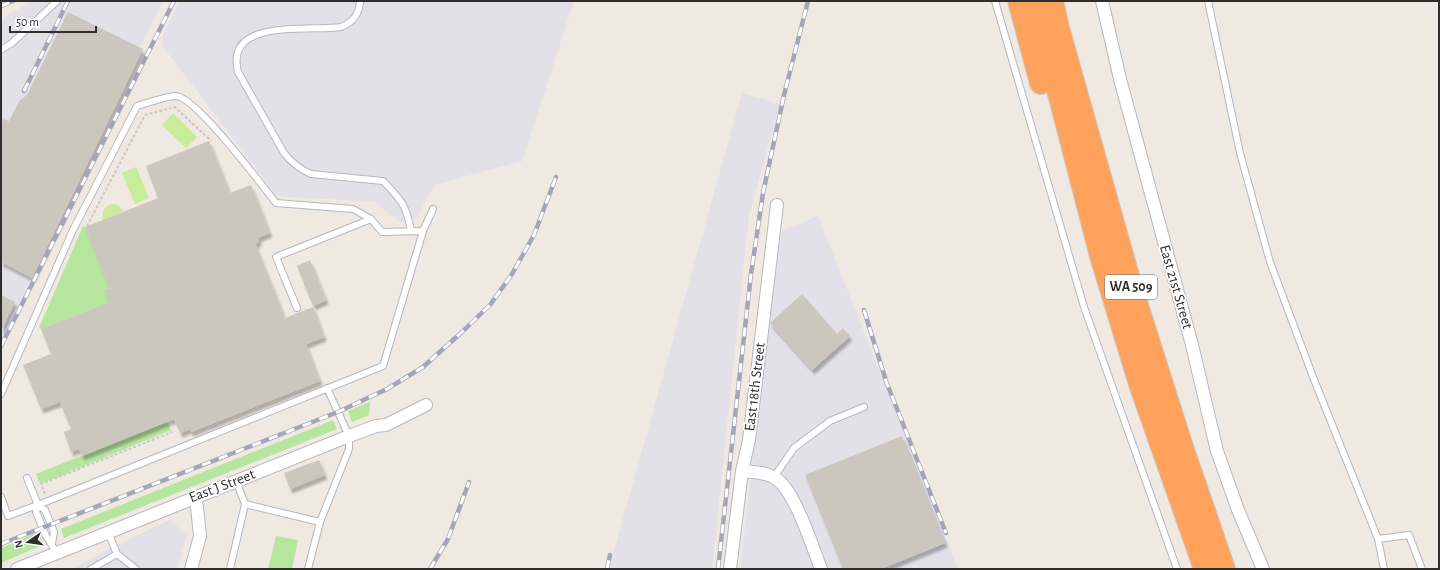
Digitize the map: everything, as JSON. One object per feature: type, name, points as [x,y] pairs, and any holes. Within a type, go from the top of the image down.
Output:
[{"type":"highway","points":[[1019,1],[1052,119],[1078,195],[1102,256]]},
{"type":"highway","name":"WA 509","points":[[1035,1],[1102,256],[1140,384],[1205,569]]},
{"type":"highway","name":"WA 509","points":[[1052,1],[1058,28],[1130,283],[1181,444],[1224,569]]},
{"type":"street","name":"East 21st Street","points":[[1102,1],[1120,79],[1192,345],[1217,450],[1238,510],[1263,569]]},
{"type":"street","name":"East 18th Street","points":[[730,569],[742,471],[749,440],[777,205]]},
{"type":"street","name":"East J Street","points":[[17,569],[54,549],[108,532],[348,436],[376,426],[386,426],[426,405]]},
{"type":"street","points":[[742,471],[764,474],[774,477],[783,483],[791,496],[821,569]]},
{"type":"street","points":[[191,569],[200,536],[197,507],[194,497]]},
{"type":"lane","points":[[1,50],[12,43],[57,1]]},
{"type":"lane","points":[[360,1],[355,19],[349,24],[341,26],[283,29],[254,35],[242,44],[238,52],[236,65],[238,72],[284,153],[293,164],[301,170],[311,174],[383,181],[400,199],[405,207],[411,231]]},
{"type":"lane","points":[[995,1],[1084,307],[1177,569]]},
{"type":"lane","points":[[1208,1],[1240,153],[1270,262],[1313,377],[1378,539],[1384,569]]},
{"type":"lane","points":[[1,394],[73,230],[137,106],[176,95],[186,100],[212,124],[276,203],[352,209],[371,219],[382,232],[423,230]]},
{"type":"lane","points":[[1,497],[8,516],[384,366],[423,230],[433,210]]},
{"type":"lane","points":[[297,308],[276,257],[371,219]]},
{"type":"lane","points":[[308,569],[320,522],[349,449],[348,436],[327,388]]},
{"type":"lane","points":[[774,477],[794,448],[830,421],[864,407]]},
{"type":"lane","points":[[27,478],[38,505],[45,510],[54,532],[54,549]]},
{"type":"lane","points":[[230,569],[245,504],[236,481]]},
{"type":"lane","points":[[245,504],[320,522]]},
{"type":"lane","points":[[38,505],[36,512],[46,536],[54,549]]},
{"type":"lane","points":[[108,532],[117,554],[136,569]]},
{"type":"lane","points":[[1378,539],[1409,535],[1422,569]]},
{"type":"lane","points":[[91,569],[117,554]]},
{"type":"path","points":[[87,226],[145,115],[175,107],[211,142]]},
{"type":"path","points":[[45,495],[41,484],[172,432]]},
{"type":"shaded area","points":[[32,1],[163,1],[140,47],[143,49],[1,341],[1,19]]},
{"type":"shaded area","points":[[180,1],[574,1],[522,161],[434,185],[417,218],[401,223],[374,202],[277,196],[164,48],[162,38]]},
{"type":"shaded area","points":[[742,93],[780,104],[749,215],[712,569],[609,569]]},
{"type":"shaded area","points":[[818,216],[958,569],[740,569],[769,322],[782,231]]},
{"type":"shaded area","points":[[170,520],[187,536],[177,569],[74,569],[100,553]]},
{"type":"green space","points":[[173,113],[197,137],[186,148],[162,125]]},
{"type":"green space","points":[[136,167],[149,198],[135,204],[122,173]]},
{"type":"green space","points":[[114,204],[118,205],[124,211],[103,220],[104,209]]},
{"type":"green space","points":[[83,226],[85,227],[109,288],[104,290],[109,302],[41,329],[39,328]]},
{"type":"green space","points":[[370,402],[369,415],[352,422],[348,411]]},
{"type":"green space","points":[[333,420],[337,429],[64,538],[61,529]]},
{"type":"green space","points":[[167,422],[171,430],[40,484],[36,474]]},
{"type":"green space","points":[[39,532],[42,545],[1,563],[1,548]]},
{"type":"green space","points":[[276,536],[298,540],[292,569],[268,569]]},
{"type":"building","points":[[68,12],[143,49],[32,278],[1,262],[1,124],[3,119],[9,121],[20,100],[27,95]]},
{"type":"building","points":[[209,141],[230,193],[251,185],[270,233],[258,238],[259,242],[255,244],[285,318],[313,307],[324,337],[306,344],[320,381],[191,432],[190,429],[180,433],[174,419],[82,456],[79,449],[71,452],[64,432],[71,429],[60,402],[41,409],[23,365],[51,354],[41,329],[109,302],[104,290],[109,288],[85,227],[158,198],[146,166]]},
{"type":"building","points":[[310,260],[326,300],[313,306],[297,266]]},
{"type":"building","points":[[802,294],[837,334],[843,328],[850,336],[812,370],[770,323]]},
{"type":"building","points":[[1,295],[15,302],[1,331]]},
{"type":"building","points":[[902,436],[945,543],[881,569],[843,569],[805,475]]},
{"type":"building","points":[[319,460],[325,475],[290,489],[284,473]]},
{"type":"railway","points":[[1,6],[13,1]]},
{"type":"railway","points":[[24,91],[68,1]]},
{"type":"railway","points":[[1,346],[174,1]]},
{"type":"railway","points":[[718,569],[751,274],[763,193],[784,95],[808,1]]},
{"type":"railway","points":[[1,544],[338,412],[387,389],[423,367],[490,305],[512,274],[534,235],[556,177]]},
{"type":"railway","points":[[864,310],[886,381],[946,533]]},
{"type":"railway","points":[[430,569],[448,539],[469,482]]},
{"type":"railway","points":[[607,569],[610,555]]}]
